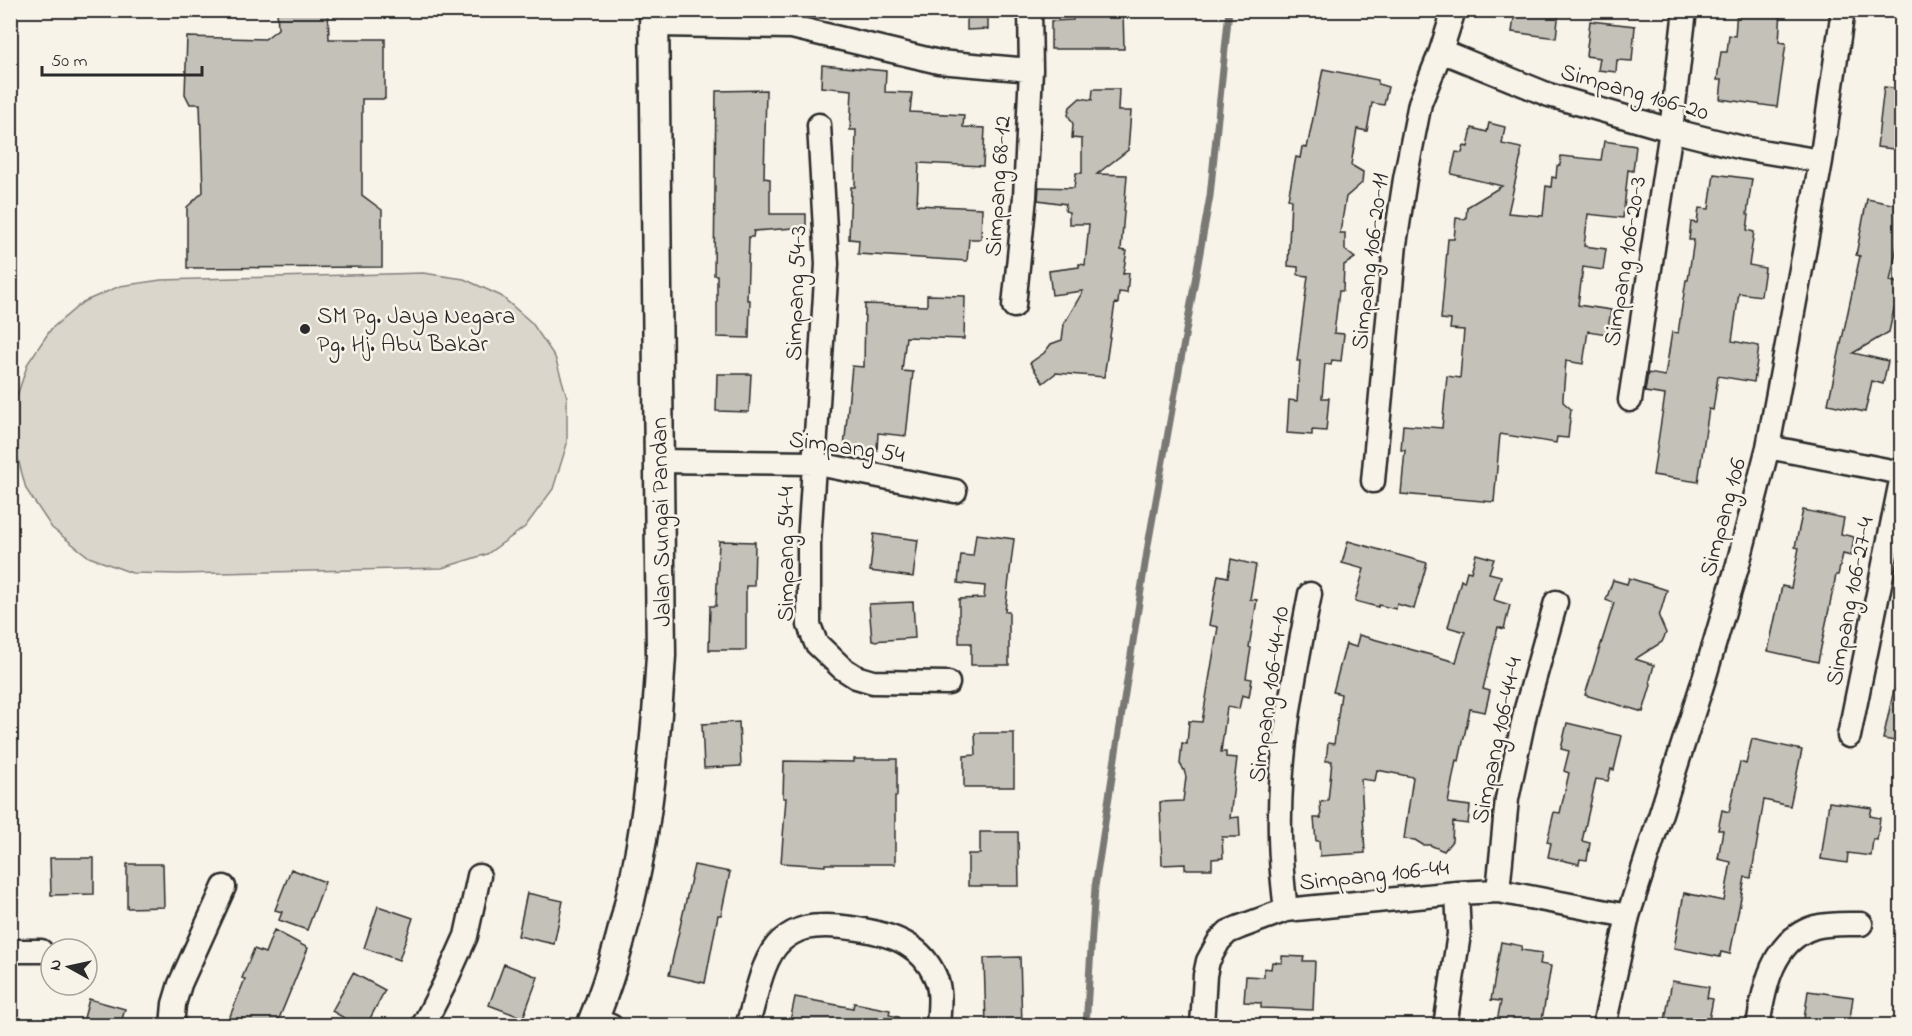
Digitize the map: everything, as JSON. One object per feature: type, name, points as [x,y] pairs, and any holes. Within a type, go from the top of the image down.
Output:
[{"type":"street","name":"Simpang 68-12","points":[[1014,306],[1025,197],[1031,70],[1030,10]]},
{"type":"street","name":"Simpang 106-20-11","points":[[1373,482],[1395,244],[1405,179],[1420,103],[1454,10]]},
{"type":"street","name":"Simpang 106-20-3","points":[[1630,400],[1671,130],[1685,10]]},
{"type":"street","name":"Simpang 106","points":[[1604,1026],[1628,916],[1704,679],[1738,564],[1768,447],[1821,160],[1843,10]]},
{"type":"street","points":[[654,18],[792,19],[939,62],[1031,70]]},
{"type":"street","name":"Jalan Sungai Pandan","points":[[598,1023],[626,915],[651,783],[661,655],[654,18]]},
{"type":"street","name":"Simpang 106-20","points":[[1440,51],[1549,95],[1671,130],[1743,148],[1821,160]]},
{"type":"street","name":"Simpang 54-3","points":[[813,463],[827,264],[819,124]]},
{"type":"street","points":[[1768,447],[1902,475]]},
{"type":"street","name":"Simpang 54","points":[[659,461],[813,463],[955,491]]},
{"type":"street","name":"Simpang 54-4","points":[[813,463],[808,608],[810,625],[816,643],[842,668],[864,680],[948,684]]},
{"type":"street","name":"Simpang 106-27-4","points":[[1850,735],[1902,475]]},
{"type":"street","name":"Simpang 106-44-10","points":[[1286,910],[1281,864],[1282,765],[1292,684],[1310,594]]},
{"type":"street","name":"Simpang 106-44-4","points":[[1498,891],[1507,799],[1526,709],[1557,602]]},
{"type":"street","points":[[423,1026],[466,936],[479,876]]},
{"type":"street","points":[[172,1026],[174,1004],[180,984],[224,887]]},
{"type":"street","name":"Simpang 106-44","points":[[1202,1026],[1205,975],[1208,962],[1219,941],[1234,929],[1286,910],[1498,891],[1628,916]]},
{"type":"street","points":[[1445,1026],[1459,934],[1457,893]]},
{"type":"street","points":[[1758,1026],[1764,990],[1769,976],[1781,952],[1789,944],[1800,934],[1814,927],[1861,924]]},
{"type":"street","points":[[747,1026],[765,964],[780,942],[805,928],[847,928],[878,934],[907,944],[919,953],[936,978],[940,998],[938,1026]]},
{"type":"street","points":[[10,951],[39,951]]},
{"type":"shaded area","points":[[423,273],[464,279],[501,296],[532,323],[555,357],[567,397],[567,444],[553,489],[525,527],[487,554],[442,568],[132,573],[89,557],[52,528],[26,489],[14,444],[15,402],[28,363],[51,329],[83,302],[120,286],[161,280]]},
{"type":"building","name":"SM Pg. Jaya Negara Pg. Hj. Abu Bakar","points":[[277,10],[328,10],[329,39],[385,39],[385,99],[362,99],[362,195],[382,210],[382,267],[187,268],[187,207],[203,192],[200,104],[190,104],[185,94],[187,37],[265,39],[278,29]]},
{"type":"building","points":[[967,10],[988,10],[988,29],[967,30]]},
{"type":"building","points":[[1073,10],[1123,10],[1124,49],[1051,49],[1051,21],[1073,20]]},
{"type":"building","points":[[1515,10],[1559,10],[1556,38],[1512,32]]},
{"type":"building","points":[[1737,10],[1781,10],[1779,42],[1786,43],[1777,107],[1720,99],[1722,80],[1717,80],[1721,52],[1727,52],[1729,35],[1735,36]]},
{"type":"building","points":[[1590,21],[1635,26],[1632,61],[1617,60],[1616,72],[1598,70],[1600,58],[1586,56]]},
{"type":"building","points":[[822,65],[886,71],[885,92],[912,93],[910,112],[964,115],[963,127],[985,128],[983,166],[919,163],[917,205],[982,208],[981,239],[969,239],[967,261],[858,254],[859,240],[849,239],[851,187],[855,187],[856,130],[850,130],[852,90],[821,87]]},
{"type":"building","points":[[1323,69],[1378,80],[1378,84],[1388,87],[1384,105],[1372,103],[1367,131],[1357,129],[1351,165],[1363,172],[1362,183],[1346,197],[1340,233],[1345,233],[1345,250],[1355,258],[1344,265],[1343,291],[1339,291],[1334,333],[1344,334],[1341,361],[1332,360],[1331,365],[1325,364],[1322,398],[1329,398],[1326,431],[1312,430],[1312,435],[1287,433],[1289,400],[1297,401],[1300,361],[1297,361],[1308,276],[1298,275],[1298,267],[1288,266],[1291,200],[1288,199],[1296,157],[1300,158],[1302,147],[1307,148]]},
{"type":"building","points":[[1884,87],[1902,89],[1902,150],[1877,147]]},
{"type":"building","points":[[1093,89],[1119,89],[1118,111],[1131,111],[1128,150],[1097,174],[1127,175],[1121,250],[1127,251],[1123,274],[1129,273],[1127,293],[1119,292],[1118,304],[1115,303],[1104,377],[1056,373],[1043,383],[1030,363],[1044,353],[1051,344],[1062,340],[1064,324],[1083,291],[1052,295],[1049,271],[1079,267],[1079,264],[1085,265],[1089,224],[1069,224],[1069,212],[1065,211],[1066,204],[1038,200],[1039,187],[1074,188],[1076,173],[1082,173],[1082,139],[1072,138],[1073,124],[1068,115],[1070,107],[1080,98],[1092,100]]},
{"type":"building","points":[[766,90],[764,178],[770,179],[770,214],[806,214],[806,227],[754,231],[753,237],[749,237],[747,300],[750,300],[749,338],[717,337],[717,275],[714,275],[716,91]]},
{"type":"building","points":[[1489,123],[1505,127],[1502,144],[1521,148],[1508,213],[1543,216],[1546,186],[1551,187],[1552,177],[1556,178],[1561,156],[1601,160],[1604,141],[1636,146],[1633,171],[1628,170],[1623,218],[1588,214],[1584,246],[1606,249],[1603,270],[1583,267],[1578,305],[1611,310],[1607,334],[1588,331],[1583,364],[1566,361],[1563,402],[1571,409],[1568,438],[1557,437],[1556,443],[1500,434],[1494,502],[1401,494],[1405,450],[1401,450],[1403,425],[1442,428],[1447,376],[1460,378],[1464,330],[1450,329],[1451,320],[1441,319],[1448,239],[1454,239],[1456,218],[1466,219],[1467,207],[1502,186],[1451,174],[1456,152],[1462,153],[1464,146],[1468,147],[1472,128],[1487,132]]},
{"type":"building","points":[[1714,174],[1752,179],[1747,230],[1754,232],[1749,265],[1765,268],[1761,296],[1739,293],[1732,341],[1759,346],[1754,382],[1718,376],[1713,410],[1709,409],[1698,482],[1653,475],[1665,395],[1645,392],[1648,373],[1665,376],[1672,332],[1678,333],[1686,280],[1688,280],[1694,240],[1689,240],[1691,222],[1697,223],[1699,208],[1709,209]]},
{"type":"building","points":[[1867,199],[1902,206],[1902,222],[1890,281],[1902,284],[1902,310],[1894,309],[1889,332],[1853,353],[1888,361],[1883,384],[1872,381],[1865,412],[1828,404],[1860,256],[1856,255]]},
{"type":"building","points":[[927,295],[965,296],[964,339],[906,337],[902,371],[913,372],[906,436],[878,433],[877,451],[844,448],[852,366],[864,367],[865,304],[927,306]]},
{"type":"building","points":[[717,374],[751,374],[749,412],[716,411]]},
{"type":"building","points":[[1803,510],[1844,518],[1841,534],[1854,537],[1851,556],[1843,554],[1838,575],[1836,575],[1818,662],[1768,651],[1782,586],[1791,588],[1799,548],[1795,547]]},
{"type":"building","points":[[874,534],[918,540],[913,577],[870,571]]},
{"type":"building","points":[[976,534],[1014,539],[1005,611],[1009,611],[1009,665],[971,665],[971,643],[959,643],[959,599],[984,598],[985,586],[958,583],[961,555],[973,556]]},
{"type":"building","points":[[719,541],[755,542],[754,586],[746,586],[746,650],[709,650],[710,606],[716,606]]},
{"type":"building","points":[[1348,541],[1427,563],[1414,609],[1397,604],[1396,609],[1379,605],[1378,607],[1355,601],[1364,569],[1342,563]]},
{"type":"building","points":[[1476,554],[1494,559],[1489,573],[1501,576],[1494,600],[1510,605],[1504,629],[1498,627],[1483,689],[1490,691],[1485,712],[1470,709],[1459,761],[1456,760],[1448,803],[1470,806],[1468,824],[1453,822],[1452,841],[1444,851],[1430,845],[1423,845],[1415,840],[1404,839],[1413,777],[1377,770],[1375,781],[1361,779],[1365,853],[1320,856],[1314,818],[1321,818],[1320,802],[1328,801],[1332,761],[1326,761],[1328,743],[1334,744],[1341,694],[1333,692],[1346,644],[1356,647],[1359,635],[1456,662],[1465,632],[1448,627],[1461,580],[1464,582],[1467,571],[1471,572]]},
{"type":"building","points":[[1231,559],[1256,565],[1250,599],[1257,600],[1246,678],[1252,679],[1249,697],[1242,695],[1239,709],[1227,707],[1221,752],[1226,752],[1226,757],[1237,758],[1230,818],[1239,817],[1240,837],[1222,837],[1223,858],[1212,859],[1212,869],[1185,869],[1185,864],[1162,865],[1160,802],[1183,801],[1186,777],[1180,764],[1182,743],[1187,744],[1189,721],[1202,722],[1218,627],[1209,625],[1218,575],[1228,577]]},
{"type":"building","points":[[1629,578],[1667,590],[1659,617],[1666,633],[1662,642],[1635,659],[1654,665],[1643,712],[1585,695],[1614,603],[1606,600],[1613,580],[1627,584]]},
{"type":"building","points":[[913,602],[915,638],[872,641],[869,604]]},
{"type":"building","points":[[1894,689],[1902,690],[1902,742],[1883,739]]},
{"type":"building","points":[[739,722],[741,766],[704,768],[702,724]]},
{"type":"building","points":[[1567,723],[1622,736],[1614,770],[1611,769],[1608,781],[1596,779],[1582,841],[1590,843],[1587,860],[1580,859],[1579,864],[1548,857],[1551,843],[1547,842],[1554,812],[1560,813],[1569,773],[1564,771],[1569,751],[1561,749]]},
{"type":"building","points":[[975,733],[1014,733],[1014,787],[964,787],[964,756],[976,755]]},
{"type":"building","points":[[1752,739],[1802,750],[1790,806],[1764,800],[1751,878],[1745,877],[1730,954],[1721,952],[1720,957],[1674,948],[1684,893],[1724,901],[1731,862],[1718,859],[1723,830],[1718,830],[1722,810],[1729,812],[1740,762],[1746,764]]},
{"type":"building","points":[[854,759],[897,759],[895,864],[825,864],[825,866],[781,863],[786,798],[783,798],[784,761],[854,762]]},
{"type":"building","points":[[1829,802],[1872,808],[1870,816],[1880,818],[1877,840],[1873,839],[1871,856],[1848,853],[1847,863],[1821,859]]},
{"type":"building","points":[[980,832],[1018,832],[1019,886],[968,886],[968,854],[980,854]]},
{"type":"building","points":[[50,858],[94,858],[94,894],[51,895]]},
{"type":"building","points":[[127,864],[163,864],[164,907],[127,908]]},
{"type":"building","points":[[694,865],[730,872],[721,915],[718,915],[705,983],[669,975]]},
{"type":"building","points":[[291,869],[325,882],[307,930],[279,920],[282,912],[275,910]]},
{"type":"building","points":[[527,893],[563,901],[554,944],[518,936]]},
{"type":"building","points":[[378,906],[413,918],[399,960],[364,948]]},
{"type":"building","points":[[274,930],[308,948],[276,1026],[226,1026],[254,949],[265,953]]},
{"type":"building","points":[[1501,942],[1522,946],[1521,950],[1542,953],[1540,964],[1551,966],[1541,1026],[1496,1026],[1501,1001],[1491,1000]]},
{"type":"building","points":[[1282,956],[1304,957],[1303,961],[1315,961],[1313,1010],[1261,1008],[1261,1003],[1244,1002],[1246,976],[1264,977],[1264,968],[1271,969],[1272,962],[1282,963]]},
{"type":"building","points":[[1020,957],[1022,1026],[986,1026],[984,958]]},
{"type":"building","points":[[504,964],[538,977],[523,1018],[489,1005]]},
{"type":"building","points":[[353,973],[385,990],[366,1026],[358,1026],[332,1011]]},
{"type":"building","points":[[1672,981],[1709,987],[1707,998],[1713,999],[1709,1020],[1703,1019],[1701,1026],[1664,1026]]},
{"type":"building","points":[[1808,991],[1853,997],[1849,1026],[1803,1026]]},
{"type":"building","points":[[795,997],[853,1008],[854,1003],[890,1010],[889,1015],[899,1017],[898,1026],[789,1026]]},
{"type":"building","points":[[89,999],[125,1009],[120,1026],[82,1026]]},
{"type":"waterway","points":[[1086,1026],[1095,887],[1148,545],[1210,196],[1229,10]]},
{"type":"place","name":"SM Pg. Jaya Negara Pg. Hj. Abu Bakar","points":[[305,329]]}]
